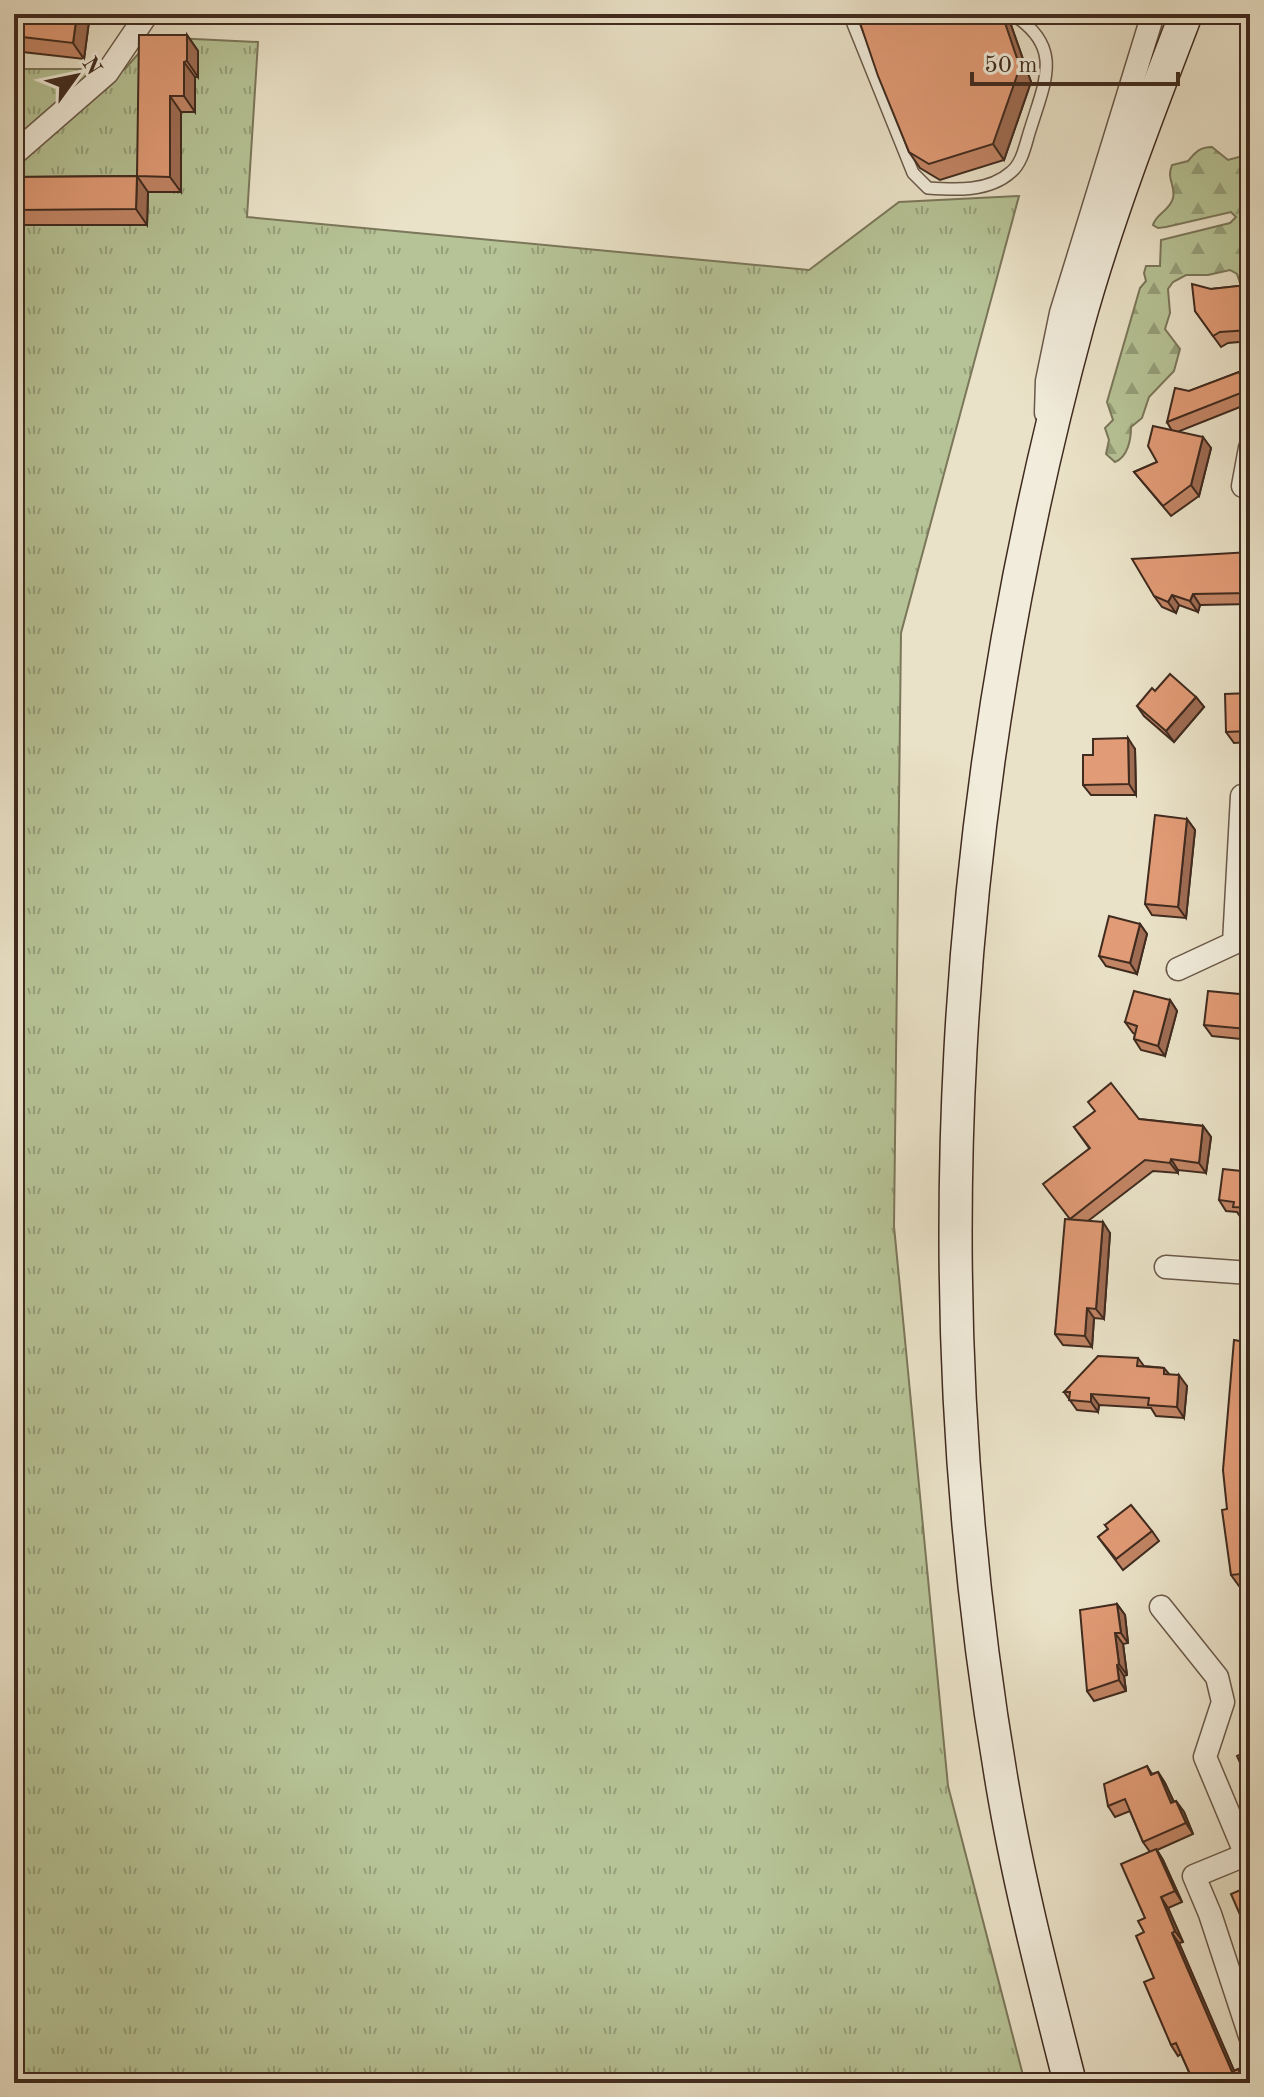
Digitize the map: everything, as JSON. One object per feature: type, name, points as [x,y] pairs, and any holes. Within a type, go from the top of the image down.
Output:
[{"type":"main road","points":[[1070,2083],[1021,1885],[980,1640],[965,1489],[956,1296],[957,1096],[970,906],[983,783],[1009,625],[1045,460],[1098,257],[1186,14]]},
{"type":"street","points":[[14,154],[107,73],[147,14]]},
{"type":"street","points":[[1045,460],[1047,381],[1061,313],[1153,14]]},
{"type":"street","points":[[1243,486],[1250,448]]},
{"type":"street","points":[[1178,969],[1234,943],[1242,796],[1250,795]]},
{"type":"street","points":[[1166,1267],[1250,1273]]},
{"type":"street","points":[[1161,1607],[1217,1677],[1223,1702],[1205,1757],[1248,1854],[1194,1876],[1210,1914],[1250,2036]]},
{"type":"lane","points":[[849,14],[913,173],[928,188],[948,190],[991,183],[1013,172],[1021,156],[1047,77],[1048,60],[1042,41],[1028,24],[1012,14]]},
{"type":"green space","points":[[153,37],[258,42],[247,217],[809,270],[899,202],[1019,196],[901,633],[894,1226],[948,1786],[1025,2083],[33,2083],[14,2078],[14,69],[125,69]]},
{"type":"green space","points":[[1212,147],[1228,160],[1250,154],[1250,285],[1240,283],[1237,274],[1230,270],[1208,275],[1186,275],[1173,282],[1168,289],[1170,313],[1165,329],[1180,349],[1174,371],[1149,397],[1142,418],[1131,427],[1126,452],[1115,462],[1106,454],[1109,440],[1105,428],[1113,420],[1107,402],[1140,288],[1146,281],[1146,266],[1160,266],[1161,240],[1230,223],[1236,217],[1231,212],[1166,227],[1153,225],[1173,198],[1172,165],[1188,161],[1201,149]]},
{"type":"building","points":[[14,14],[77,14],[73,43],[14,36]]},
{"type":"building","points":[[857,14],[1002,14],[1020,67],[993,144],[929,164],[909,152]]},
{"type":"building","points":[[139,35],[187,35],[184,96],[170,96],[170,177],[137,176]]},
{"type":"building","points":[[137,176],[136,209],[14,210],[14,177]]},
{"type":"building","points":[[1192,284],[1211,289],[1247,285],[1250,330],[1220,332],[1213,336],[1195,311]]},
{"type":"building","points":[[1239,372],[1246,391],[1167,422],[1175,388],[1189,391]]},
{"type":"building","points":[[1153,426],[1203,437],[1191,485],[1163,506],[1134,472],[1157,462],[1148,446]]},
{"type":"building","points":[[1250,552],[1250,593],[1193,594],[1190,601],[1172,595],[1168,602],[1154,596],[1132,559]]},
{"type":"building","points":[[1170,674],[1196,697],[1166,731],[1137,706],[1152,688],[1155,691]]},
{"type":"building","points":[[1250,693],[1250,731],[1226,732],[1225,694]]},
{"type":"building","points":[[1128,738],[1129,784],[1083,785],[1083,755],[1093,755],[1093,739]]},
{"type":"building","points":[[1155,815],[1187,819],[1178,907],[1145,904]]},
{"type":"building","points":[[1109,916],[1140,924],[1130,963],[1099,956]]},
{"type":"building","points":[[1134,991],[1170,1000],[1158,1046],[1134,1039],[1137,1026],[1125,1022]]},
{"type":"building","points":[[1208,991],[1250,995],[1247,1029],[1204,1025]]},
{"type":"building","points":[[1111,1083],[1139,1119],[1203,1126],[1199,1163],[1171,1159],[1170,1163],[1145,1160],[1070,1219],[1043,1184],[1090,1148],[1074,1127],[1095,1111],[1088,1102]]},
{"type":"building","points":[[1223,1169],[1250,1172],[1250,1208],[1233,1207],[1234,1202],[1219,1200]]},
{"type":"building","points":[[1065,1219],[1103,1222],[1096,1309],[1087,1308],[1085,1336],[1055,1334]]},
{"type":"building","points":[[1245,1289],[1250,1290],[1250,1603],[1243,1604],[1240,1574],[1231,1575],[1222,1510],[1227,1509],[1223,1470],[1234,1340],[1240,1341]]},
{"type":"building","points":[[1098,1356],[1138,1358],[1137,1366],[1164,1368],[1164,1374],[1179,1375],[1177,1407],[1148,1405],[1149,1398],[1091,1394],[1091,1402],[1069,1400],[1070,1392],[1064,1392]]},
{"type":"building","points":[[1131,1505],[1152,1531],[1116,1559],[1098,1537],[1108,1529],[1105,1525]]},
{"type":"building","points":[[1117,1604],[1121,1633],[1115,1633],[1119,1680],[1087,1691],[1080,1610]]},
{"type":"building","points":[[1250,1750],[1250,1785],[1237,1756]]},
{"type":"building","points":[[1147,1766],[1151,1775],[1158,1772],[1171,1803],[1176,1801],[1186,1823],[1143,1842],[1125,1799],[1108,1806],[1104,1784]]},
{"type":"building","points":[[1156,1849],[1175,1891],[1161,1897],[1175,1931],[1172,1933],[1232,2072],[1238,2069],[1245,2083],[1194,2083],[1176,2043],[1171,2045],[1144,1982],[1154,1978],[1136,1936],[1144,1932],[1138,1921],[1145,1918],[1121,1864]]},
{"type":"building","points":[[1250,1886],[1250,1921],[1244,1924],[1231,1894]]}]
